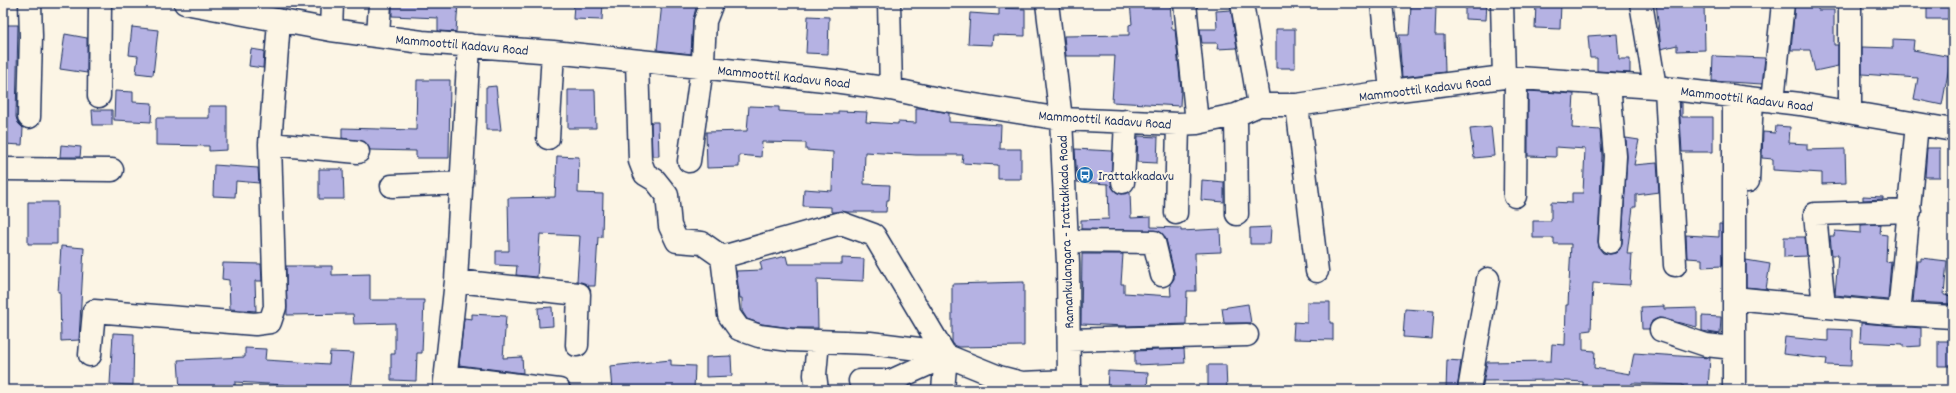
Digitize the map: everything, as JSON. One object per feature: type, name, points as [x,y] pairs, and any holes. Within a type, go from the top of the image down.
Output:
[{"type":"street","points":[[29,117],[31,36],[30,3]]},
{"type":"street","points":[[99,96],[100,3]]},
{"type":"street","name":"Mammoottil Kadavu Road","points":[[185,3],[210,5],[279,21],[331,30],[378,36],[826,80],[891,89],[938,99],[1061,118],[1187,123],[1236,114],[1259,105],[1297,105],[1390,91],[1510,78],[1660,87],[1850,112],[1917,124],[1953,128]]},
{"type":"street","points":[[331,30],[332,3]]},
{"type":"street","points":[[378,36],[380,3]]},
{"type":"street","points":[[689,161],[702,67],[706,21],[712,3]]},
{"type":"street","points":[[889,3],[891,89]]},
{"type":"street","name":"Ramankulangara - Irattakkada Road","points":[[1047,3],[1061,118],[1067,241],[1069,385]]},
{"type":"street","points":[[1176,213],[1187,123],[1185,3]]},
{"type":"street","points":[[1242,3],[1259,105]]},
{"type":"street","points":[[1382,3],[1390,91]]},
{"type":"street","points":[[1502,3],[1510,78],[1515,196]]},
{"type":"street","points":[[1641,3],[1660,87],[1675,265]]},
{"type":"street","points":[[1734,390],[1734,298],[1753,99],[1783,3]]},
{"type":"street","points":[[1850,3],[1850,112]]},
{"type":"street","points":[[90,356],[94,310],[255,324],[270,322],[275,307],[270,144],[279,21]]},
{"type":"street","points":[[469,45],[456,281],[445,383],[559,390]]},
{"type":"street","points":[[548,138],[553,52]]},
{"type":"street","points":[[637,62],[640,161],[645,174],[655,180],[667,196],[670,226],[677,241],[702,243],[722,257],[728,315],[739,329],[760,336],[818,341],[870,343],[935,351],[999,377],[1022,383],[1069,385]]},
{"type":"street","points":[[1609,84],[1615,156],[1610,242]]},
{"type":"street","points":[[1748,181],[1753,99]]},
{"type":"street","points":[[1297,105],[1317,271]]},
{"type":"street","points":[[1236,114],[1237,214]]},
{"type":"street","points":[[1123,182],[1126,121]]},
{"type":"street","points":[[1899,314],[1910,211],[1917,124]]},
{"type":"street","points":[[270,144],[358,152]]},
{"type":"street","points":[[3,169],[112,170]]},
{"type":"street","points":[[392,186],[462,183]]},
{"type":"street","points":[[1824,307],[1815,214],[1910,211]]},
{"type":"street","points":[[722,257],[841,223],[874,235],[946,356],[943,390]]},
{"type":"street","points":[[1067,241],[1154,242],[1162,275]]},
{"type":"street","points":[[1475,390],[1488,279]]},
{"type":"street","points":[[456,281],[579,294],[576,346]]},
{"type":"street","points":[[1734,298],[1899,314],[1953,317]]},
{"type":"street","points":[[1660,330],[1706,344],[1733,348]]},
{"type":"street","points":[[1069,340],[1246,335]]},
{"type":"street","points":[[817,390],[815,375],[818,341]]},
{"type":"street","points":[[860,381],[892,386],[946,356]]},
{"type":"building","points":[[392,3],[458,3],[456,32],[438,31],[438,18],[392,16]]},
{"type":"building","points":[[574,3],[603,3],[602,20],[573,19]]},
{"type":"building","points":[[662,3],[697,3],[693,20],[691,54],[657,50]]},
{"type":"building","points":[[1130,3],[1170,3],[1172,29],[1175,29],[1181,89],[1180,106],[1112,102],[1115,56],[1066,56],[1064,36],[1129,35],[1129,25],[1132,24]]},
{"type":"building","points":[[1465,3],[1487,3],[1486,20],[1465,19]]},
{"type":"building","points":[[1536,3],[1561,3],[1560,29],[1535,28]]},
{"type":"building","points":[[1656,3],[1704,3],[1705,50],[1677,51],[1677,45],[1661,49]]},
{"type":"building","points":[[1795,3],[1818,3],[1818,10],[1834,10],[1834,45],[1838,45],[1838,66],[1815,71],[1810,50],[1791,50]]},
{"type":"building","points":[[1927,3],[1953,3],[1953,19],[1927,19]]},
{"type":"building","points":[[1411,6],[1436,7],[1435,35],[1444,35],[1445,72],[1402,77],[1399,35],[1409,35]]},
{"type":"building","points":[[999,8],[1025,9],[1025,36],[993,35],[992,45],[968,44],[970,13],[999,15]]},
{"type":"building","points":[[1231,10],[1237,48],[1217,49],[1218,43],[1202,43],[1200,29],[1217,29],[1216,11]]},
{"type":"building","points":[[808,16],[829,17],[828,54],[806,53]]},
{"type":"building","points":[[3,25],[18,25],[16,117],[18,123],[23,128],[22,145],[3,144]]},
{"type":"building","points":[[132,27],[158,30],[153,75],[136,73],[138,56],[129,55]]},
{"type":"building","points":[[1276,29],[1295,29],[1295,68],[1276,68]]},
{"type":"building","points":[[65,34],[87,38],[87,73],[60,69]]},
{"type":"building","points":[[1617,34],[1619,59],[1630,59],[1630,73],[1597,71],[1597,58],[1590,58],[1588,36]]},
{"type":"building","points":[[1893,39],[1914,40],[1913,50],[1951,57],[1942,105],[1914,99],[1918,78],[1862,74],[1862,47],[1893,48]]},
{"type":"building","points":[[251,49],[264,51],[263,68],[249,66]]},
{"type":"building","points":[[1713,56],[1765,58],[1762,84],[1712,81]]},
{"type":"building","points":[[417,80],[450,80],[449,158],[416,158],[416,151],[370,150],[365,142],[342,138],[342,128],[416,130]]},
{"type":"building","points":[[496,86],[501,130],[486,130],[486,87]]},
{"type":"building","points":[[568,90],[595,90],[596,128],[568,128]]},
{"type":"building","points":[[115,91],[133,92],[133,102],[152,103],[151,122],[114,120]]},
{"type":"building","points":[[1528,91],[1574,94],[1572,128],[1600,130],[1602,156],[1598,241],[1599,248],[1603,253],[1616,253],[1620,249],[1622,243],[1627,157],[1626,138],[1639,140],[1634,165],[1657,163],[1659,192],[1636,195],[1636,207],[1633,207],[1627,254],[1632,254],[1630,285],[1593,283],[1591,330],[1583,331],[1583,350],[1595,351],[1594,368],[1630,374],[1634,353],[1710,358],[1708,389],[1683,387],[1683,385],[1632,383],[1631,390],[1605,386],[1605,390],[1583,390],[1583,382],[1553,380],[1484,381],[1487,362],[1551,361],[1552,344],[1565,345],[1566,305],[1568,305],[1571,244],[1554,244],[1554,238],[1533,238],[1533,221],[1551,221],[1551,202],[1572,203],[1572,193],[1583,193],[1585,149],[1556,147],[1556,157],[1528,156]]},
{"type":"building","points":[[1679,102],[1682,103],[1682,117],[1713,117],[1713,152],[1682,152]]},
{"type":"building","points":[[209,106],[227,106],[227,150],[209,151],[209,146],[156,145],[156,118],[209,118]]},
{"type":"building","points":[[749,106],[779,107],[779,111],[805,113],[838,114],[838,111],[867,112],[866,122],[898,124],[898,122],[916,123],[916,108],[921,108],[949,113],[949,122],[1001,125],[1000,149],[1021,149],[1021,179],[998,179],[998,165],[962,163],[963,155],[916,155],[865,152],[864,184],[890,185],[889,200],[887,200],[886,212],[831,212],[831,207],[803,206],[804,189],[832,191],[833,152],[806,150],[806,143],[762,142],[761,157],[739,155],[739,167],[707,168],[706,132],[747,131]]},
{"type":"building","points":[[92,110],[112,110],[112,125],[93,125]]},
{"type":"building","points":[[651,122],[658,122],[659,156],[652,156]]},
{"type":"building","points":[[1776,126],[1790,127],[1789,143],[1807,144],[1807,150],[1845,149],[1846,183],[1822,184],[1822,173],[1773,170],[1773,159],[1762,158],[1763,132],[1775,133]]},
{"type":"building","points":[[1491,127],[1494,156],[1474,158],[1470,129]]},
{"type":"building","points":[[1138,136],[1158,137],[1157,163],[1137,162]]},
{"type":"building","points":[[61,145],[81,147],[80,157],[60,157]]},
{"type":"building","points":[[1927,148],[1940,148],[1940,177],[1925,177]]},
{"type":"building","points":[[1075,149],[1112,151],[1112,187],[1116,192],[1122,194],[1130,192],[1131,218],[1151,217],[1151,227],[1181,228],[1181,231],[1220,229],[1221,252],[1195,253],[1196,291],[1187,291],[1186,324],[1125,326],[1081,324],[1082,254],[1123,254],[1121,284],[1124,284],[1124,293],[1171,296],[1170,284],[1174,279],[1174,272],[1166,239],[1159,231],[1081,229],[1081,220],[1109,219],[1108,184],[1077,182]]},
{"type":"building","points":[[557,156],[579,157],[578,193],[603,194],[602,237],[598,237],[595,286],[588,286],[577,281],[580,236],[540,234],[537,277],[516,275],[517,266],[496,265],[496,251],[509,251],[508,198],[555,197]]},
{"type":"building","points":[[214,165],[258,168],[259,183],[236,181],[235,197],[213,196]]},
{"type":"building","points":[[319,169],[343,169],[344,199],[319,199]]},
{"type":"building","points":[[1202,180],[1224,182],[1224,202],[1201,200]]},
{"type":"building","points":[[1863,196],[1883,197],[1883,199],[1863,200]]},
{"type":"building","points":[[28,202],[57,202],[57,244],[28,244]]},
{"type":"building","points":[[1719,224],[1722,224],[1722,266],[1702,267],[1702,259],[1687,258],[1686,235],[1719,237]]},
{"type":"building","points":[[1881,224],[1880,234],[1887,235],[1886,262],[1891,261],[1888,300],[1835,295],[1838,255],[1832,255],[1830,236],[1834,236],[1835,231],[1861,233],[1861,225]]},
{"type":"building","points":[[1271,227],[1270,244],[1250,244],[1250,228]]},
{"type":"building","points":[[1784,237],[1805,237],[1807,256],[1784,257]]},
{"type":"building","points":[[61,246],[84,248],[79,340],[61,341],[60,292],[58,292]]},
{"type":"building","points":[[786,256],[788,264],[842,264],[842,258],[864,259],[863,281],[817,279],[818,328],[791,328],[762,324],[747,319],[742,311],[742,298],[740,298],[736,271],[762,270],[760,262]]},
{"type":"building","points":[[1921,258],[1947,261],[1944,295],[1953,296],[1953,304],[1913,302],[1917,261],[1921,261]]},
{"type":"building","points":[[1746,260],[1770,264],[1766,289],[1746,287]]},
{"type":"building","points":[[223,263],[261,264],[262,281],[255,281],[256,311],[230,309],[229,280],[222,279]]},
{"type":"building","points":[[286,266],[332,266],[332,275],[370,274],[370,300],[424,300],[422,353],[417,353],[416,381],[391,380],[391,354],[395,354],[395,323],[354,324],[353,314],[287,315]]},
{"type":"building","points":[[1024,282],[1024,346],[959,347],[954,345],[952,342],[952,284]]},
{"type":"building","points":[[1307,302],[1330,302],[1330,323],[1333,323],[1333,340],[1293,339],[1294,322],[1307,323]]},
{"type":"building","points":[[1248,304],[1251,323],[1224,323],[1222,308]]},
{"type":"building","points":[[1664,306],[1664,309],[1697,308],[1697,327],[1659,318],[1652,321],[1649,329],[1642,329],[1641,307]]},
{"type":"building","points":[[552,307],[553,326],[539,327],[538,308]]},
{"type":"building","points":[[1405,309],[1434,311],[1432,339],[1403,337]]},
{"type":"building","points":[[472,314],[506,316],[503,358],[522,357],[523,373],[459,365],[464,318],[472,319]]},
{"type":"building","points":[[1702,316],[1721,317],[1720,334],[1702,331]]},
{"type":"building","points":[[1861,323],[1921,328],[1921,346],[1903,347],[1903,344],[1860,342]]},
{"type":"building","points":[[1828,329],[1852,330],[1851,366],[1826,365],[1827,359],[1783,354],[1785,337],[1828,341]]},
{"type":"building","points":[[113,333],[134,334],[133,385],[110,384]]},
{"type":"building","points":[[1938,341],[1953,341],[1953,366],[1938,366]]},
{"type":"building","points":[[245,348],[266,349],[265,360],[329,364],[330,352],[354,353],[350,390],[284,390],[284,385],[235,382],[235,390],[180,390],[178,360],[245,357]]},
{"type":"building","points":[[1184,349],[1185,363],[1135,365],[1135,351]]},
{"type":"building","points":[[731,356],[732,376],[706,377],[706,357]]},
{"type":"building","points":[[671,360],[671,365],[695,366],[694,390],[648,388],[612,390],[610,366]]},
{"type":"building","points":[[1447,360],[1461,361],[1457,390],[1446,390]]},
{"type":"building","points":[[1208,365],[1226,365],[1227,390],[1208,390]]},
{"type":"building","points":[[1108,371],[1148,373],[1147,390],[1107,390]]},
{"type":"place","name":"Irattakkadavu","points":[[1085,175]]}]
